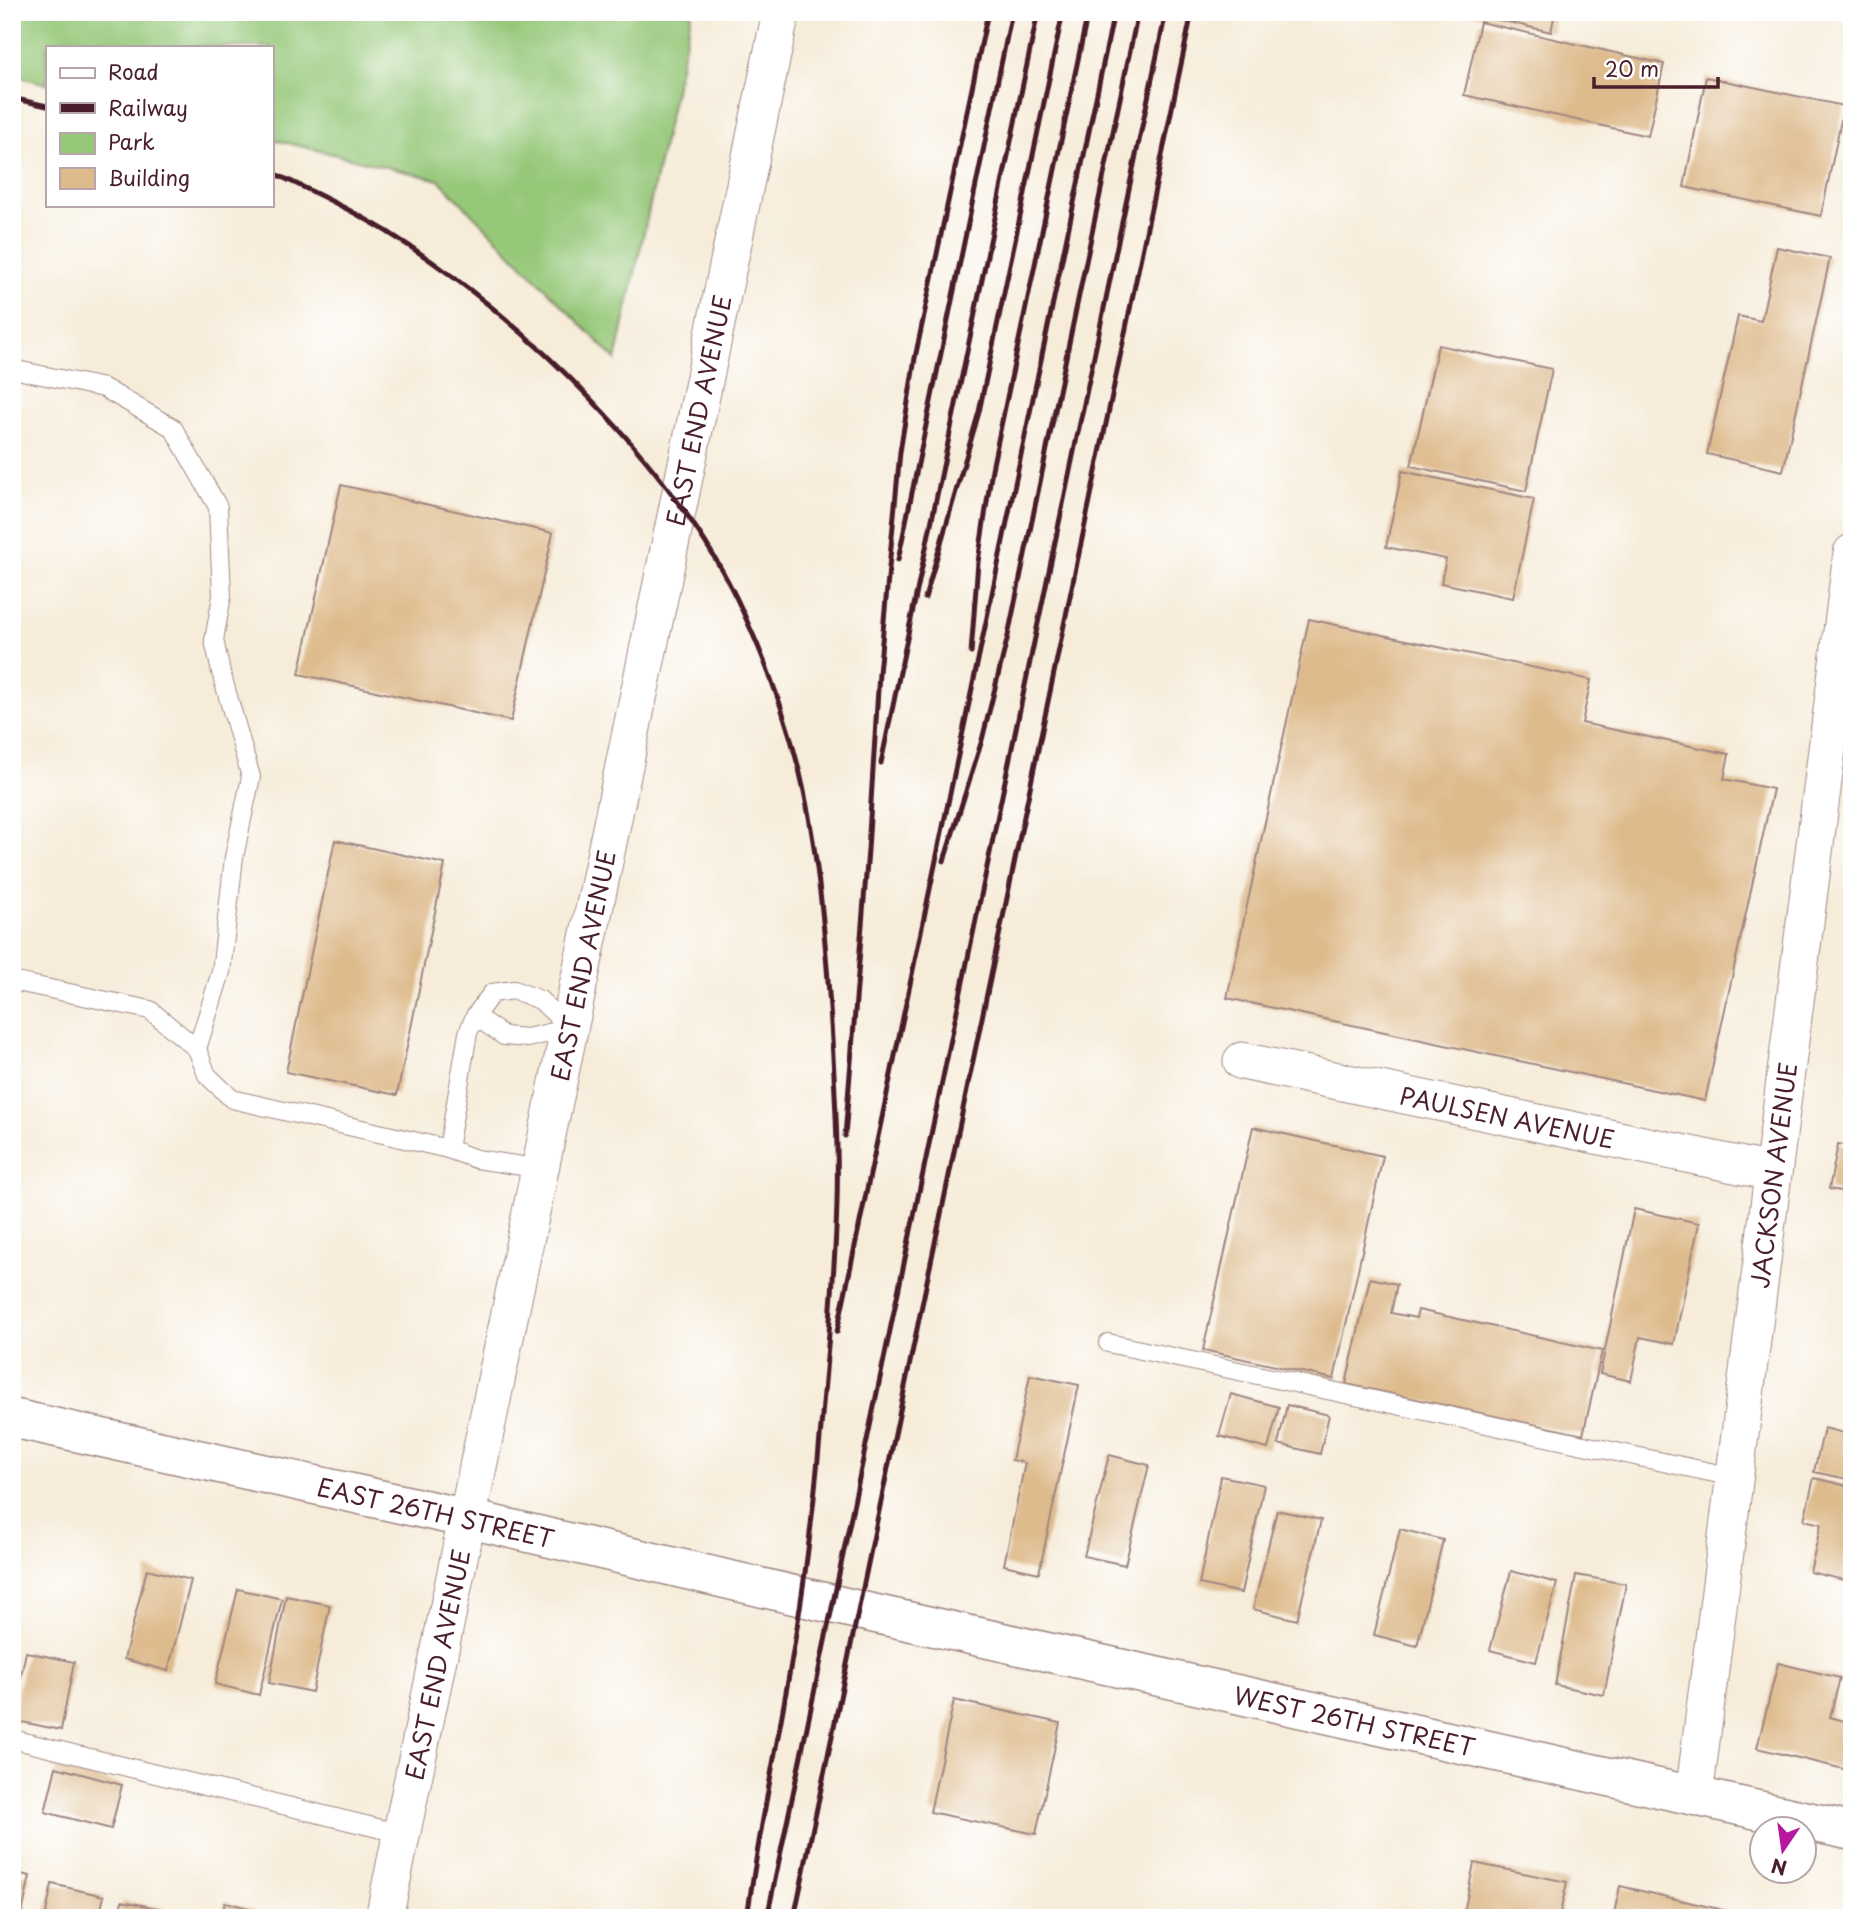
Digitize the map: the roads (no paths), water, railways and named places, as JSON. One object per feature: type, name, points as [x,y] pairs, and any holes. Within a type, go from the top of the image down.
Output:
[{"type":"street","name":"EAST END AVENUE","points":[[384,1918],[781,12]]},
{"type":"street","name":"JACKSON AVENUE","points":[[1694,1796],[1852,552]]},
{"type":"street","name":"PAULSEN AVENUE","points":[[1242,1061],[1772,1172]]},
{"type":"street","name":"EAST 26TH STREET","points":[[12,1418],[469,1519],[858,1610]]},
{"type":"street","name":"WEST 26TH STREET","points":[[858,1610],[1852,1831]]},
{"type":"lane","points":[[12,369],[104,388],[173,428],[218,507],[222,596],[215,640],[221,672],[251,777],[234,858],[221,972],[197,1049]]},
{"type":"lane","points":[[12,981],[150,1010],[197,1049],[207,1075],[232,1099],[448,1149],[476,1159],[541,1170]]},
{"type":"lane","points":[[448,1149],[468,1032],[475,1016],[492,993],[514,990],[540,1000],[570,1028]]},
{"type":"lane","points":[[475,1016],[504,1036],[527,1038],[570,1028]]},
{"type":"lane","points":[[1108,1343],[1733,1477]]},
{"type":"lane","points":[[12,1739],[402,1834]]},
{"type":"railway","points":[[845,1136],[879,673],[900,452],[915,358],[988,12]]},
{"type":"railway","points":[[898,560],[1012,12]]},
{"type":"railway","points":[[881,763],[1038,12]]},
{"type":"railway","points":[[925,598],[979,412],[1063,12]]},
{"type":"railway","points":[[971,653],[978,562],[992,469],[1088,12]]},
{"type":"railway","points":[[837,1332],[1114,12]]},
{"type":"railway","points":[[944,861],[982,740],[1008,636],[1138,12]]},
{"type":"railway","points":[[767,1918],[1166,12]]},
{"type":"railway","points":[[794,1918],[1192,12]]},
{"type":"railway","points":[[12,98],[46,106]]},
{"type":"railway","points":[[273,173],[372,223],[437,265],[541,350],[637,450],[679,503],[714,558],[743,612],[762,655],[793,745],[809,818],[824,926],[836,1112],[836,1222],[814,1501],[796,1634],[747,1918]]}]
